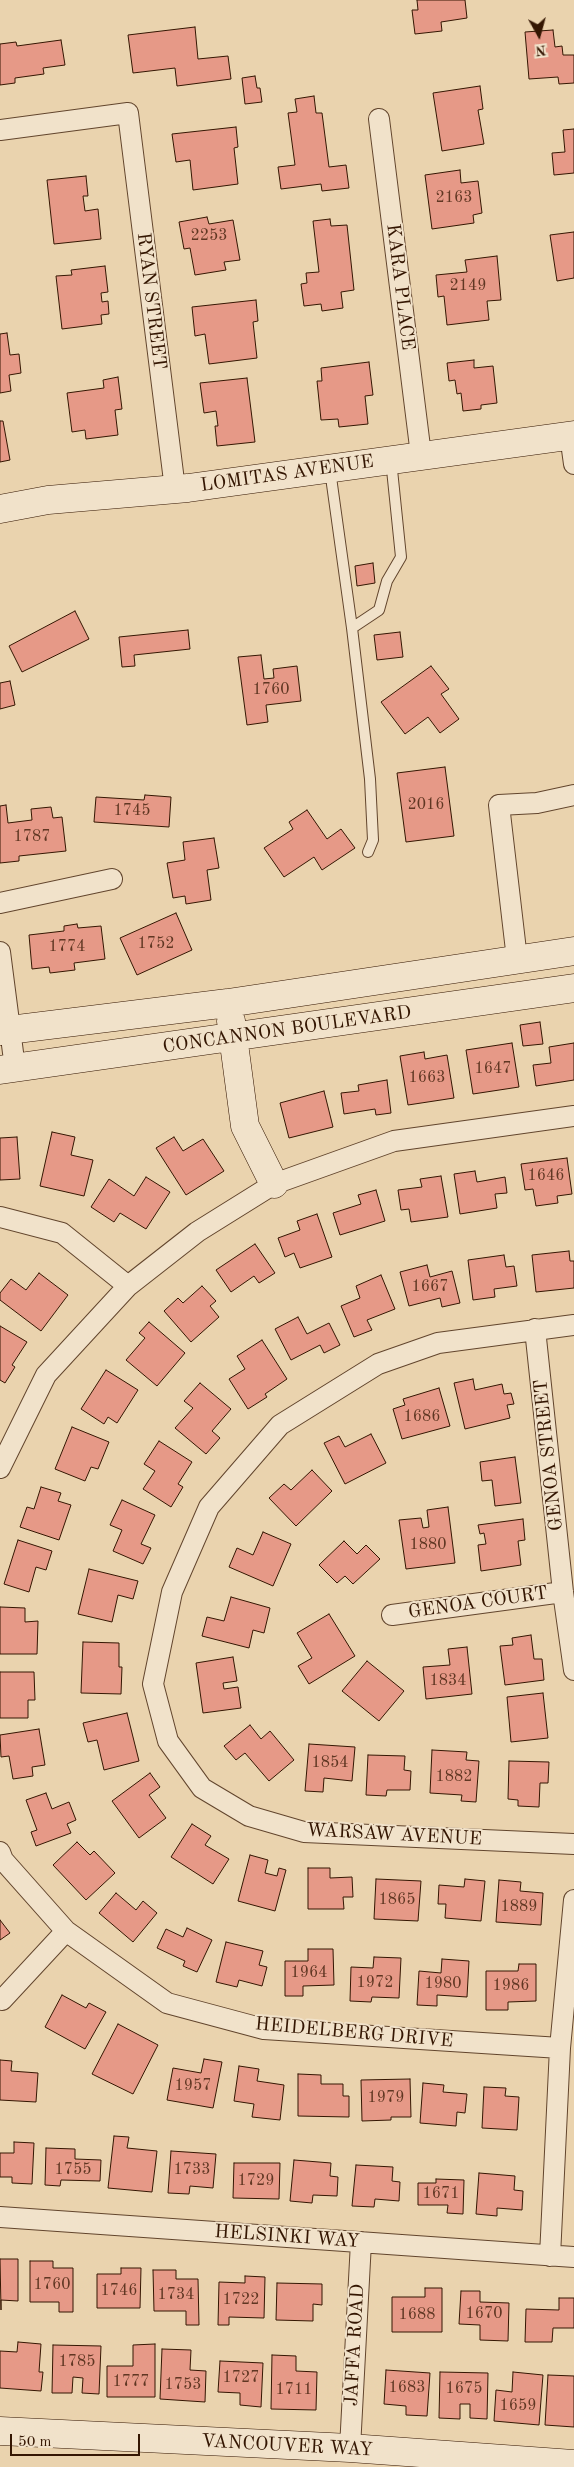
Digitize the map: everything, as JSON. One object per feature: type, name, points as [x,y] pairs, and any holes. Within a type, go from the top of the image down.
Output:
[{"type":"street","name":"RYAN STREET","points":[[0,130],[128,113],[175,489]]},
{"type":"street","name":"KARA PLACE","points":[[379,119],[421,455]]},
{"type":"street","name":"LOMITAS AVENUE","points":[[0,509],[48,500],[175,489],[572,435]]},
{"type":"street","points":[[572,435],[574,464]]},
{"type":"street","points":[[518,959],[499,805],[537,803],[574,795]]},
{"type":"street","points":[[0,903],[112,879]]},
{"type":"street","name":"CONCANNON BOULEVARD","points":[[5,1031],[228,1003],[574,951]]},
{"type":"street","points":[[0,952],[7,1069]]},
{"type":"street","name":"CONCANNON BOULEVARD","points":[[7,1069],[574,988]]},
{"type":"street","points":[[228,1003],[245,1126],[274,1184]]},
{"type":"street","points":[[0,1468],[46,1375],[128,1286],[197,1232],[274,1184],[394,1141],[574,1116]]},
{"type":"street","points":[[0,1217],[62,1233],[128,1286]]},
{"type":"street","name":"WARSAW AVENUE","points":[[574,1324],[438,1343],[378,1364],[280,1425],[209,1507],[172,1592],[153,1684],[168,1741],[202,1788],[249,1816],[304,1832],[574,1844]]},
{"type":"street","name":"GENOA STREET","points":[[536,1329],[563,1592],[574,1670]]},
{"type":"street","name":"GENOA COURT","points":[[392,1615],[563,1592]]},
{"type":"street","name":"HEIDELBERG DRIVE","points":[[0,1852],[3,1860],[66,1931],[167,2003],[264,2029],[560,2048]]},
{"type":"street","points":[[550,2256],[560,2048],[574,1900]]},
{"type":"street","points":[[2,2000],[66,1931]]},
{"type":"street","name":"HELSINKI WAY","points":[[0,2217],[574,2258]]},
{"type":"street","name":"JAFFA ROAD","points":[[350,2448],[361,2242]]},
{"type":"street","name":"VANCOUVER WAY","points":[[0,2431],[350,2448],[574,2464]]},
{"type":"lane","points":[[352,628],[379,610],[387,582],[402,557],[391,459]]},
{"type":"lane","points":[[330,468],[370,778],[373,840],[368,852]]},
{"type":"building","points":[[417,0],[465,0],[467,18],[441,22],[442,31],[415,34],[412,10],[418,10]]},
{"type":"building","points":[[195,27],[198,59],[228,56],[231,79],[177,86],[175,68],[133,73],[128,35]]},
{"type":"building","points":[[553,30],[555,47],[562,46],[563,55],[574,55],[574,83],[559,84],[558,77],[529,79],[525,32]]},
{"type":"building","points":[[61,40],[65,65],[43,68],[44,74],[15,78],[15,83],[0,85],[0,44],[16,42],[17,46]]},
{"type":"building","points":[[255,76],[257,88],[260,88],[262,102],[245,104],[242,78]]},
{"type":"building","points":[[480,86],[483,109],[478,110],[484,144],[442,151],[433,93]]},
{"type":"building","points":[[314,96],[316,113],[322,113],[329,167],[346,165],[349,188],[322,191],[321,184],[281,189],[278,167],[295,165],[288,113],[297,112],[295,99]]},
{"type":"building","points":[[236,127],[238,147],[234,148],[238,184],[193,190],[190,160],[176,162],[172,134]]},
{"type":"building","points":[[574,129],[574,173],[554,175],[552,153],[565,152],[563,130]]},
{"type":"building","points":[[460,170],[461,183],[478,181],[482,213],[473,215],[474,223],[432,229],[425,175]]},
{"type":"building","points":[[86,176],[88,196],[83,196],[85,211],[98,209],[101,239],[54,244],[47,180]]},
{"type":"building","points":[[207,217],[209,224],[233,220],[240,260],[224,262],[226,270],[195,275],[190,248],[184,249],[179,222]]},
{"type":"building","points":[[330,219],[331,226],[347,225],[354,290],[341,292],[343,308],[322,311],[321,304],[304,306],[301,284],[307,283],[306,273],[319,272],[313,221]]},
{"type":"building","points":[[574,232],[574,278],[557,281],[550,235]]},
{"type":"building","points":[[497,256],[501,300],[487,301],[489,320],[447,325],[444,296],[438,297],[436,275],[467,272],[465,260]]},
{"type":"building","points":[[105,266],[108,292],[101,293],[102,302],[108,301],[109,314],[101,315],[102,324],[62,329],[56,276],[72,275],[71,270]]},
{"type":"building","points":[[256,300],[258,321],[253,322],[257,358],[209,364],[205,334],[195,336],[192,307]]},
{"type":"building","points":[[7,333],[10,355],[19,354],[21,373],[9,375],[11,391],[0,393],[0,334]]},
{"type":"building","points":[[474,360],[474,368],[493,366],[497,403],[481,405],[481,409],[463,411],[461,393],[457,394],[455,380],[449,381],[447,363]]},
{"type":"building","points":[[369,362],[373,395],[365,396],[368,424],[339,427],[338,419],[321,420],[317,381],[322,381],[321,368]]},
{"type":"building","points":[[118,377],[122,409],[115,410],[118,435],[86,439],[85,430],[72,432],[67,393],[104,388],[103,380]]},
{"type":"building","points":[[247,378],[255,442],[217,446],[215,426],[218,426],[216,411],[204,413],[200,383]]},
{"type":"building","points":[[0,421],[3,421],[10,460],[0,462]]},
{"type":"building","points":[[373,563],[375,583],[357,586],[355,566]]},
{"type":"building","points":[[75,611],[89,639],[22,672],[9,646]]},
{"type":"building","points":[[188,630],[190,649],[134,655],[135,666],[122,667],[119,637]]},
{"type":"building","points":[[400,632],[403,657],[377,660],[374,635]]},
{"type":"building","points":[[261,655],[264,679],[274,678],[273,669],[297,666],[301,701],[266,705],[268,722],[247,725],[238,657]]},
{"type":"building","points":[[431,666],[449,689],[441,694],[459,719],[440,733],[428,717],[405,734],[381,702]]},
{"type":"building","points":[[10,681],[15,705],[0,709],[0,683]]},
{"type":"building","points":[[445,767],[454,836],[406,842],[397,773]]},
{"type":"building","points":[[145,795],[171,797],[169,827],[94,822],[96,797],[144,800]]},
{"type":"building","points":[[6,805],[8,823],[32,820],[31,809],[51,807],[53,818],[62,817],[66,851],[19,856],[19,861],[0,863],[0,806]]},
{"type":"building","points":[[307,810],[327,839],[341,829],[355,848],[322,870],[314,857],[284,877],[264,848],[293,829],[289,822]]},
{"type":"building","points":[[214,838],[219,868],[207,870],[211,900],[186,904],[185,896],[173,898],[167,863],[185,860],[183,842]]},
{"type":"building","points":[[176,913],[192,950],[137,975],[120,938]]},
{"type":"building","points":[[77,924],[78,928],[101,926],[105,959],[74,963],[75,970],[50,973],[49,967],[32,969],[29,935],[64,931],[64,926]]},
{"type":"building","points":[[540,1022],[543,1044],[523,1046],[520,1025]]},
{"type":"building","points":[[512,1043],[519,1087],[473,1094],[466,1050]]},
{"type":"building","points":[[574,1043],[574,1080],[536,1086],[533,1065],[551,1063],[549,1047]]},
{"type":"building","points":[[424,1052],[425,1059],[447,1055],[454,1098],[408,1105],[400,1056]]},
{"type":"building","points":[[387,1080],[391,1113],[376,1115],[375,1109],[344,1114],[341,1093],[359,1091],[358,1085]]},
{"type":"building","points":[[324,1091],[333,1127],[289,1138],[280,1103]]},
{"type":"building","points":[[52,1132],[75,1137],[71,1155],[93,1160],[84,1196],[40,1186]]},
{"type":"building","points":[[17,1137],[20,1179],[0,1180],[0,1138]]},
{"type":"building","points":[[174,1137],[183,1151],[203,1139],[224,1171],[186,1195],[156,1148]]},
{"type":"building","points":[[567,1158],[572,1194],[557,1196],[558,1203],[536,1206],[533,1189],[525,1190],[521,1164]]},
{"type":"building","points":[[475,1171],[477,1182],[505,1177],[507,1193],[495,1194],[497,1208],[460,1214],[454,1174]]},
{"type":"building","points":[[441,1176],[448,1217],[411,1222],[409,1209],[401,1210],[398,1190],[422,1187],[420,1179]]},
{"type":"building","points":[[146,1177],[170,1192],[146,1229],[120,1213],[114,1222],[91,1207],[109,1179],[134,1196]]},
{"type":"building","points":[[376,1190],[385,1221],[340,1235],[333,1213],[361,1204],[358,1195]]},
{"type":"building","points":[[317,1214],[332,1257],[300,1268],[294,1253],[285,1257],[278,1238],[300,1230],[297,1221]]},
{"type":"building","points":[[255,1244],[275,1273],[259,1283],[254,1276],[231,1292],[216,1270]]},
{"type":"building","points":[[569,1251],[570,1261],[574,1261],[574,1288],[536,1292],[532,1255]]},
{"type":"building","points":[[504,1255],[506,1267],[514,1266],[517,1286],[494,1289],[495,1297],[473,1300],[468,1260]]},
{"type":"building","points":[[427,1265],[430,1277],[452,1271],[460,1303],[442,1307],[440,1298],[409,1306],[400,1272]]},
{"type":"building","points":[[39,1273],[68,1295],[41,1331],[0,1300],[0,1293],[11,1279],[26,1290]]},
{"type":"building","points":[[381,1275],[395,1309],[367,1320],[372,1330],[354,1337],[341,1306],[360,1298],[356,1286]]},
{"type":"building","points":[[202,1286],[216,1301],[210,1306],[219,1317],[191,1342],[164,1311],[178,1298],[183,1303]]},
{"type":"building","points":[[298,1317],[307,1334],[329,1323],[340,1345],[324,1353],[320,1345],[291,1360],[275,1329]]},
{"type":"building","points":[[149,1322],[185,1353],[157,1386],[126,1360],[145,1338],[139,1333]]},
{"type":"building","points":[[0,1326],[27,1342],[12,1365],[15,1367],[5,1383],[0,1380]]},
{"type":"building","points":[[262,1340],[287,1379],[265,1394],[267,1397],[248,1409],[229,1379],[245,1369],[237,1356]]},
{"type":"building","points":[[106,1370],[138,1390],[117,1423],[108,1417],[104,1424],[81,1409]]},
{"type":"building","points":[[473,1379],[475,1390],[502,1384],[504,1394],[511,1393],[514,1404],[507,1405],[510,1418],[465,1429],[454,1383]]},
{"type":"building","points":[[200,1383],[231,1409],[212,1431],[220,1438],[206,1454],[175,1428],[193,1408],[184,1401]]},
{"type":"building","points":[[439,1388],[450,1426],[402,1439],[393,1409],[405,1405],[403,1399]]},
{"type":"building","points":[[72,1427],[109,1442],[98,1469],[91,1467],[85,1481],[55,1469]]},
{"type":"building","points":[[371,1434],[386,1463],[345,1484],[324,1443],[339,1436],[345,1447]]},
{"type":"building","points":[[159,1441],[192,1462],[178,1484],[183,1487],[171,1507],[143,1489],[155,1471],[144,1464]]},
{"type":"building","points":[[515,1457],[521,1503],[495,1506],[492,1480],[482,1481],[480,1462]]},
{"type":"building","points":[[312,1470],[332,1491],[296,1526],[269,1498],[284,1484],[291,1490]]},
{"type":"building","points":[[41,1487],[61,1493],[58,1501],[71,1505],[59,1540],[20,1527],[27,1507],[34,1509]]},
{"type":"building","points":[[122,1500],[155,1515],[141,1544],[151,1548],[143,1564],[113,1551],[122,1530],[110,1525]]},
{"type":"building","points":[[448,1507],[455,1563],[406,1569],[399,1520],[421,1518],[423,1528],[429,1527],[427,1510]]},
{"type":"building","points":[[523,1519],[525,1540],[518,1541],[521,1565],[481,1571],[478,1545],[486,1544],[484,1533],[480,1534],[478,1525]]},
{"type":"building","points":[[263,1532],[291,1544],[273,1586],[229,1567],[237,1548],[253,1555]]},
{"type":"building","points":[[18,1540],[52,1551],[46,1570],[36,1567],[29,1592],[4,1584]]},
{"type":"building","points":[[344,1541],[357,1554],[366,1545],[380,1559],[353,1584],[345,1576],[337,1583],[319,1565]]},
{"type":"building","points":[[89,1569],[138,1581],[133,1599],[118,1595],[112,1622],[78,1614]]},
{"type":"building","points":[[231,1597],[270,1608],[264,1633],[253,1630],[249,1648],[202,1636],[207,1617],[224,1621]]},
{"type":"building","points":[[0,1607],[25,1608],[25,1622],[38,1621],[37,1654],[0,1654]]},
{"type":"building","points":[[329,1614],[355,1656],[309,1684],[298,1666],[312,1658],[297,1633]]},
{"type":"building","points":[[531,1635],[534,1659],[542,1659],[544,1680],[505,1685],[500,1646],[513,1645],[512,1638]]},
{"type":"building","points":[[83,1642],[119,1643],[119,1667],[122,1667],[121,1694],[81,1693]]},
{"type":"building","points":[[467,1647],[472,1694],[426,1699],[423,1667],[450,1665],[448,1649]]},
{"type":"building","points":[[233,1657],[237,1681],[223,1683],[224,1689],[238,1687],[241,1708],[203,1713],[196,1663]]},
{"type":"building","points":[[367,1661],[404,1691],[379,1721],[342,1691]]},
{"type":"building","points":[[0,1672],[34,1672],[35,1700],[28,1700],[28,1718],[0,1718]]},
{"type":"building","points":[[543,1693],[548,1738],[511,1742],[507,1697]]},
{"type":"building","points":[[127,1713],[139,1761],[104,1770],[97,1740],[88,1742],[83,1723]]},
{"type":"building","points":[[250,1725],[261,1739],[270,1731],[294,1760],[269,1781],[245,1753],[236,1760],[224,1746]]},
{"type":"building","points":[[39,1729],[45,1765],[32,1767],[33,1776],[13,1779],[9,1756],[1,1757],[0,1735]]},
{"type":"building","points":[[309,1744],[355,1747],[352,1781],[324,1778],[323,1792],[305,1791]]},
{"type":"building","points":[[432,1750],[467,1752],[466,1760],[479,1761],[476,1802],[461,1801],[462,1795],[430,1793]]},
{"type":"building","points":[[368,1755],[405,1756],[404,1770],[411,1771],[410,1790],[387,1790],[386,1796],[366,1795]]},
{"type":"building","points":[[509,1761],[549,1762],[548,1783],[540,1783],[539,1807],[518,1806],[518,1800],[508,1799]]},
{"type":"building","points":[[150,1773],[160,1787],[149,1795],[166,1818],[139,1838],[112,1801]]},
{"type":"building","points":[[46,1793],[52,1809],[69,1802],[76,1820],[67,1824],[71,1833],[36,1846],[31,1832],[37,1830],[26,1800]]},
{"type":"building","points":[[192,1824],[211,1836],[205,1845],[229,1859],[213,1884],[171,1857]]},
{"type":"building","points":[[77,1842],[90,1855],[94,1851],[115,1873],[86,1900],[53,1865]]},
{"type":"building","points":[[250,1855],[268,1860],[265,1873],[277,1876],[279,1868],[286,1870],[275,1911],[238,1901]]},
{"type":"building","points":[[308,1868],[330,1868],[330,1878],[352,1877],[353,1897],[343,1897],[344,1909],[308,1909]]},
{"type":"building","points":[[376,1879],[421,1881],[418,1921],[374,1919]]},
{"type":"building","points":[[465,1879],[485,1881],[481,1921],[445,1918],[446,1904],[438,1904],[439,1885],[464,1887]]},
{"type":"building","points":[[499,1880],[521,1882],[520,1891],[543,1893],[541,1925],[496,1922]]},
{"type":"building","points":[[116,1893],[136,1910],[143,1901],[157,1913],[133,1942],[99,1913]]},
{"type":"building","points":[[0,1920],[10,1933],[0,1940]]},
{"type":"building","points":[[187,1928],[212,1940],[197,1972],[183,1966],[185,1961],[157,1948],[166,1929],[183,1937]]},
{"type":"building","points":[[226,1942],[263,1951],[259,1965],[267,1967],[262,1986],[239,1980],[237,1987],[216,1982]]},
{"type":"building","points":[[308,1949],[333,1949],[334,1985],[303,1986],[303,1996],[285,1996],[285,1961],[308,1961]]},
{"type":"building","points":[[374,1957],[401,1958],[399,1998],[372,1997],[371,2002],[350,2001],[351,1967],[373,1968]]},
{"type":"building","points":[[442,1959],[469,1961],[467,1997],[437,1995],[437,2006],[417,2005],[419,1971],[441,1973]]},
{"type":"building","points":[[519,1964],[536,1964],[536,2001],[508,2002],[508,2010],[486,2010],[486,1971],[518,1971]]},
{"type":"building","points":[[62,1995],[86,2008],[89,2003],[106,2012],[85,2049],[45,2027]]},
{"type":"building","points":[[118,2024],[158,2045],[133,2094],[92,2074]]},
{"type":"building","points":[[204,2059],[222,2062],[213,2108],[167,2100],[173,2068],[201,2073]]},
{"type":"building","points":[[0,2060],[12,2061],[11,2071],[38,2073],[36,2102],[0,2100]]},
{"type":"building","points":[[239,2066],[259,2069],[257,2081],[284,2085],[280,2120],[252,2117],[254,2104],[234,2101]]},
{"type":"building","points":[[298,2074],[321,2075],[321,2084],[343,2084],[343,2096],[349,2096],[349,2117],[298,2116]]},
{"type":"building","points":[[410,2079],[411,2117],[391,2117],[391,2120],[362,2121],[361,2080]]},
{"type":"building","points":[[423,2083],[444,2085],[443,2092],[467,2094],[465,2113],[457,2112],[456,2126],[420,2123]]},
{"type":"building","points":[[484,2087],[506,2088],[505,2096],[519,2097],[517,2130],[482,2128]]},
{"type":"building","points":[[114,2136],[129,2137],[127,2148],[157,2151],[152,2192],[108,2188]]},
{"type":"building","points":[[14,2142],[34,2143],[32,2184],[12,2183],[12,2177],[0,2177],[0,2153],[14,2153]]},
{"type":"building","points":[[46,2148],[75,2149],[75,2159],[101,2160],[100,2181],[61,2180],[60,2186],[45,2185]]},
{"type":"building","points":[[171,2151],[216,2154],[213,2188],[190,2186],[189,2194],[168,2193]]},
{"type":"building","points":[[294,2160],[331,2163],[330,2176],[338,2177],[337,2196],[313,2195],[312,2203],[290,2201]]},
{"type":"building","points":[[234,2163],[280,2163],[279,2199],[233,2198]]},
{"type":"building","points":[[356,2165],[393,2167],[392,2181],[400,2182],[399,2201],[375,2199],[374,2207],[352,2206]]},
{"type":"building","points":[[479,2173],[515,2176],[514,2190],[523,2191],[522,2210],[497,2208],[497,2216],[476,2214]]},
{"type":"building","points":[[436,2179],[464,2180],[463,2214],[447,2213],[448,2205],[418,2205],[418,2183],[436,2183]]},
{"type":"building","points":[[0,2259],[18,2259],[18,2301],[1,2300],[1,2310]]},
{"type":"building","points":[[30,2261],[53,2261],[53,2268],[73,2268],[73,2312],[59,2312],[59,2302],[30,2302]]},
{"type":"building","points":[[121,2268],[141,2268],[140,2308],[97,2308],[97,2274],[121,2274]]},
{"type":"building","points":[[153,2270],[176,2270],[176,2279],[198,2279],[199,2325],[186,2325],[186,2311],[154,2311]]},
{"type":"building","points":[[245,2276],[265,2277],[264,2318],[229,2317],[229,2325],[218,2325],[219,2282],[245,2283]]},
{"type":"building","points":[[277,2283],[322,2284],[322,2305],[313,2304],[313,2321],[276,2320]]},
{"type":"building","points":[[425,2288],[442,2288],[442,2332],[392,2332],[392,2297],[425,2297]]},
{"type":"building","points":[[461,2291],[480,2291],[480,2302],[509,2303],[508,2341],[480,2340],[480,2325],[459,2324]]},
{"type":"building","points":[[559,2298],[574,2298],[574,2328],[553,2328],[552,2342],[525,2342],[526,2309],[559,2310]]},
{"type":"building","points":[[18,2342],[41,2344],[39,2372],[43,2372],[41,2391],[0,2388],[0,2351],[17,2352]]},
{"type":"building","points":[[155,2344],[155,2397],[107,2397],[107,2366],[133,2366],[133,2345]]},
{"type":"building","points":[[53,2345],[101,2346],[99,2394],[82,2393],[83,2378],[73,2377],[72,2393],[52,2393]]},
{"type":"building","points":[[162,2349],[191,2350],[190,2370],[206,2371],[205,2402],[160,2399]]},
{"type":"building","points":[[272,2355],[296,2356],[296,2371],[317,2372],[316,2410],[271,2409]]},
{"type":"building","points":[[220,2361],[263,2363],[261,2407],[240,2405],[240,2393],[218,2392]]},
{"type":"building","points":[[386,2370],[430,2373],[427,2416],[406,2415],[406,2406],[384,2404]]},
{"type":"building","points":[[440,2372],[488,2373],[487,2419],[470,2418],[470,2404],[460,2404],[460,2419],[439,2418]]},
{"type":"building","points":[[513,2372],[543,2375],[539,2425],[494,2421],[496,2390],[512,2392]]},
{"type":"building","points":[[548,2375],[574,2376],[574,2427],[545,2425]]}]
